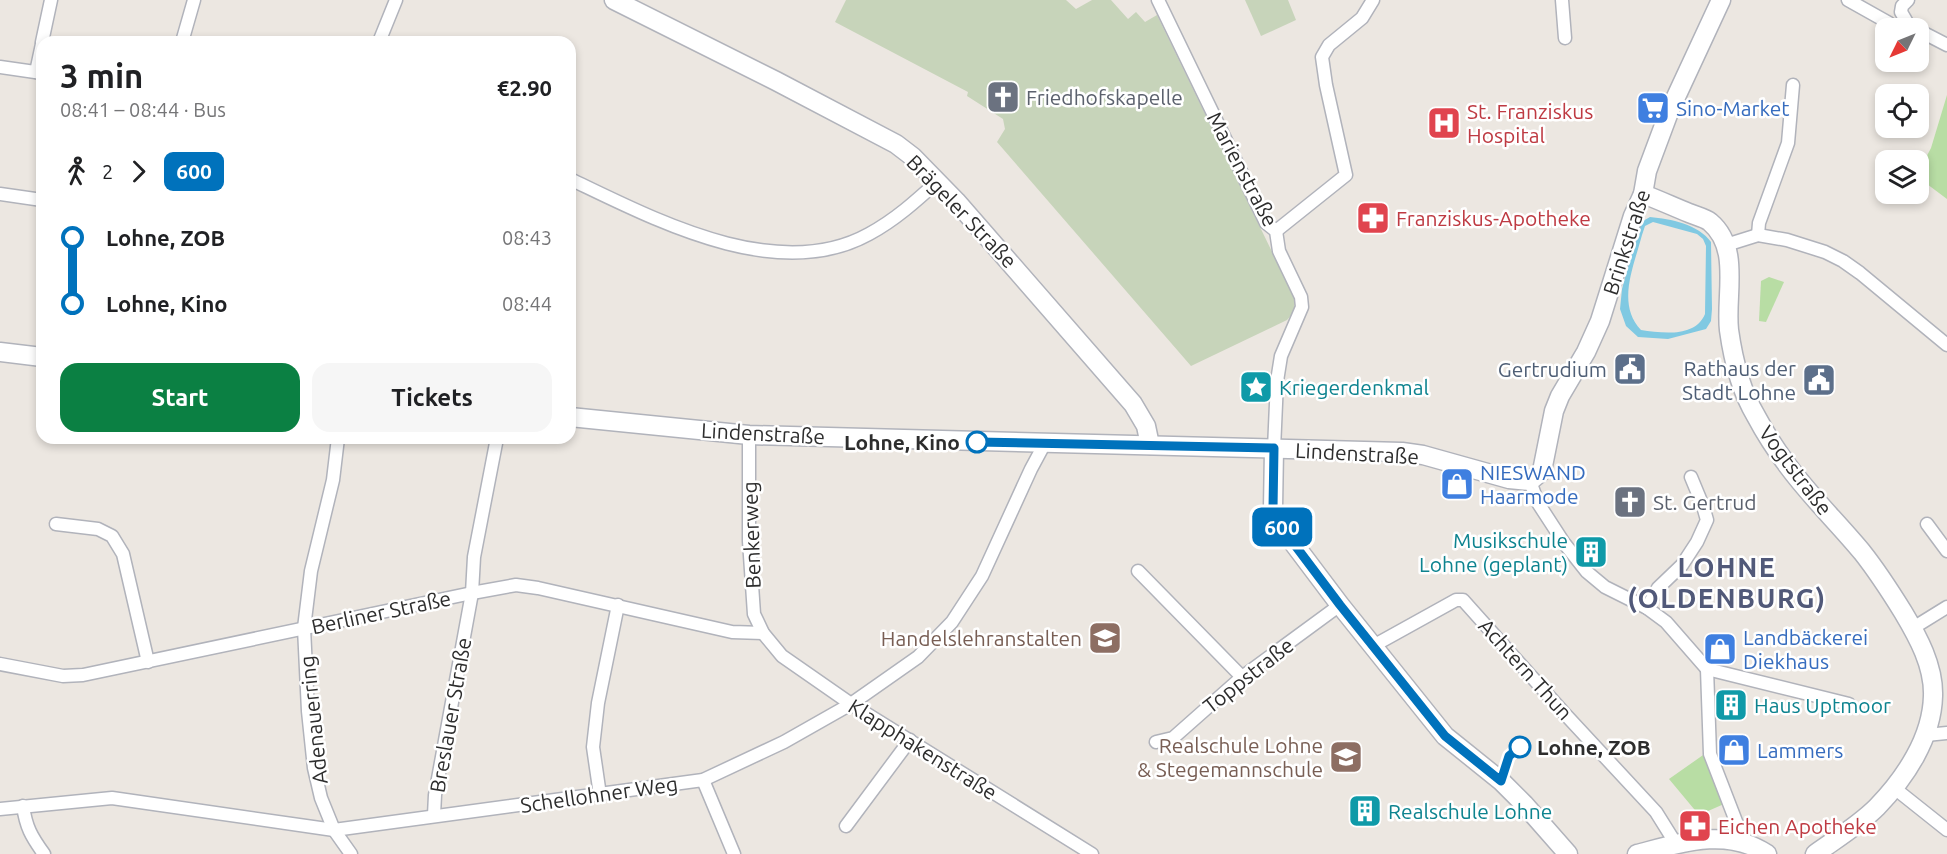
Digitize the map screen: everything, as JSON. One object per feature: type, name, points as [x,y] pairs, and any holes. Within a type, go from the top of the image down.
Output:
[{"type":"street","points":[[43,36],[51,0]]},
{"type":"street","points":[[184,36],[194,0]]},
{"type":"street","points":[[381,36],[396,0]]},
{"type":"street","name":"Brägeler Straße","points":[[614,0],[784,85],[896,144],[913,157],[1018,270],[1133,404],[1146,426],[1150,445]]},
{"type":"street","name":"Marienstraße","points":[[1158,0],[1266,223],[1276,231],[1280,251],[1301,297],[1302,307],[1281,356],[1277,381],[1274,448]]},
{"type":"street","points":[[1276,231],[1347,175],[1326,86],[1322,57],[1329,45],[1362,18],[1373,0]]},
{"type":"street","points":[[1563,0],[1565,38]]},
{"type":"street","name":"Brinkstraße","points":[[1530,481],[1542,471],[1554,411],[1600,321],[1633,216],[1643,194],[1647,171],[1669,112],[1721,0]]},
{"type":"street","points":[[1848,0],[1880,18]]},
{"type":"street","points":[[1904,18],[1901,12],[1902,6],[1908,0]]},
{"type":"street","points":[[1929,35],[1947,45]]},
{"type":"street","points":[[0,67],[36,72]]},
{"type":"street","points":[[1758,235],[1759,223],[1788,143],[1793,85]]},
{"type":"street","points":[[576,183],[654,219],[696,235],[736,246],[806,252],[838,247],[868,235],[901,215],[938,182]]},
{"type":"street","points":[[0,194],[36,199]]},
{"type":"street","points":[[1643,194],[1709,221],[1722,236],[1726,245],[1758,235],[1787,240],[1825,252],[1860,273],[1947,345]]},
{"type":"street","name":"Vogtstraße","points":[[1726,245],[1729,266],[1729,331],[1738,375],[1754,414],[1788,467],[1882,579],[1913,628],[1925,654],[1933,695],[1931,718],[1926,735],[1912,762],[1877,807],[1815,854]]},
{"type":"street","points":[[0,352],[36,356]]},
{"type":"street","name":"Lindenstraße","points":[[576,418],[750,435],[1402,452],[1423,455],[1509,479],[1530,481]]},
{"type":"street","name":"Benkerweg","points":[[750,435],[749,541],[754,614],[763,633]]},
{"type":"street","name":"Adenauerring","points":[[337,444],[333,480],[311,571],[304,628],[308,711],[314,768],[321,798],[334,831],[351,854]]},
{"type":"street","name":"Breslauer Straße","points":[[434,815],[435,795],[472,593],[474,557],[496,444]]},
{"type":"street","name":"Schellohner Weg","points":[[0,809],[112,798],[334,831],[434,815],[703,780],[784,742],[851,704],[918,657],[952,622],[982,576],[1031,469],[1045,444]]},
{"type":"street","points":[[1274,448],[1273,508],[1285,532],[1445,736],[1501,781],[1569,854]]},
{"type":"street","points":[[1647,608],[1658,588],[1682,565],[1697,542],[1707,520],[1691,477]]},
{"type":"street","points":[[1530,481],[1538,503],[1564,543],[1587,572],[1605,587],[1647,608],[1666,622],[1707,669],[1849,704]]},
{"type":"street","points":[[56,524],[98,529],[112,536],[123,554],[148,662]]},
{"type":"street","points":[[1927,524],[1947,551]]},
{"type":"street","points":[[1138,571],[1242,677]]},
{"type":"street","name":"Berliner Straße","points":[[0,664],[63,675],[83,675],[516,585],[618,605],[732,632],[763,633]]},
{"type":"street","name":"Achtern Thun","points":[[1373,646],[1456,600],[1463,600],[1656,812],[1676,844]]},
{"type":"street","points":[[600,795],[592,747],[598,703],[618,605]]},
{"type":"street","name":"Toppstraße","points":[[1156,742],[1173,738],[1242,677],[1340,605]]},
{"type":"street","points":[[1913,628],[1947,607]]},
{"type":"street","name":"Klapphakenstraße","points":[[763,633],[782,657],[851,704],[1084,852]]},
{"type":"street","points":[[1707,669],[1710,754],[1744,842]]},
{"type":"street","points":[[1926,735],[1947,733]]},
{"type":"street","points":[[846,826],[910,740]]},
{"type":"street","points":[[703,780],[734,854]]},
{"type":"street","points":[[1893,787],[1947,830]]},
{"type":"street","points":[[22,806],[29,834],[44,854]]},
{"type":"street","points":[[1637,854],[1676,844],[1730,838],[1744,842],[1767,854]]},
{"type":"green space","points":[[846,0],[1066,0],[1076,9],[1092,0],[1111,0],[1128,19],[1136,12],[1145,22],[1157,15],[1295,299],[1291,315],[1287,320],[1191,366],[997,142],[1005,129],[1003,119],[967,96],[968,92],[835,22]]},
{"type":"green space","points":[[1245,0],[1288,0],[1296,20],[1261,36]]},
{"type":"green space","points":[[1947,95],[1947,199],[1929,186],[1931,148]]},
{"type":"green space","points":[[1769,277],[1784,282],[1766,322],[1759,321],[1761,281]]},
{"type":"green space","points":[[1706,753],[1715,784],[1724,804],[1699,815],[1669,779]]},
{"type":"water","points":[[1650,217],[1684,223],[1699,231],[1711,242],[1712,309],[1711,321],[1706,329],[1668,339],[1638,337],[1626,326],[1620,309],[1622,289],[1639,225]],"holes":[[[1653,222],[1697,234],[1706,246],[1705,314],[1700,322],[1686,330],[1668,333],[1641,330],[1629,309],[1628,297],[1629,284],[1645,226]]]},
{"type":"bus line","name":"600","points":[[977,442],[1274,448],[1273,508],[1277,518],[1340,605],[1424,711],[1445,736],[1501,781],[1509,756],[1520,747]]},
{"type":"place","name":"Friedhofskapelle","points":[[1003,97]]},
{"type":"place","name":"Sino-Market","points":[[1653,108]]},
{"type":"place","name":"St. Franziskus Hospital","points":[[1444,123]]},
{"type":"place","name":"Franziskus-Apotheke","points":[[1373,218]]},
{"type":"place","name":"Gertrudium","points":[[1630,369]]},
{"type":"place","name":"Rathaus der Stadt Lohne","points":[[1819,380]]},
{"type":"place","name":"Kriegerdenkmal","points":[[1256,387]]},
{"type":"place","name":"Lohne, Kino","points":[[977,442]]},
{"type":"place","name":"NIESWAND Haarmode","points":[[1457,484]]},
{"type":"place","name":"St. Gertrud","points":[[1630,502]]},
{"type":"place","name":"Musikschule Lohne (geplant)","points":[[1591,552]]},
{"type":"place","name":"Handelslehranstalten","points":[[1105,638]]},
{"type":"place","name":"Landbäckerei Diekhaus","points":[[1720,649]]},
{"type":"place","name":"Haus Uptmoor","points":[[1731,705]]},
{"type":"place","name":"Lohne, ZOB","points":[[1520,747]]},
{"type":"place","name":"Lammers","points":[[1734,750]]},
{"type":"place","name":"Realschule Lohne & Stegemannschule","points":[[1346,757]]},
{"type":"place","name":"Realschule Lohne","points":[[1365,811]]},
{"type":"place","name":"Eichen Apotheke","points":[[1695,826]]},
{"type":"district","name":"LOHNE (OLDENBURG)","points":[[1727,582]]}]
